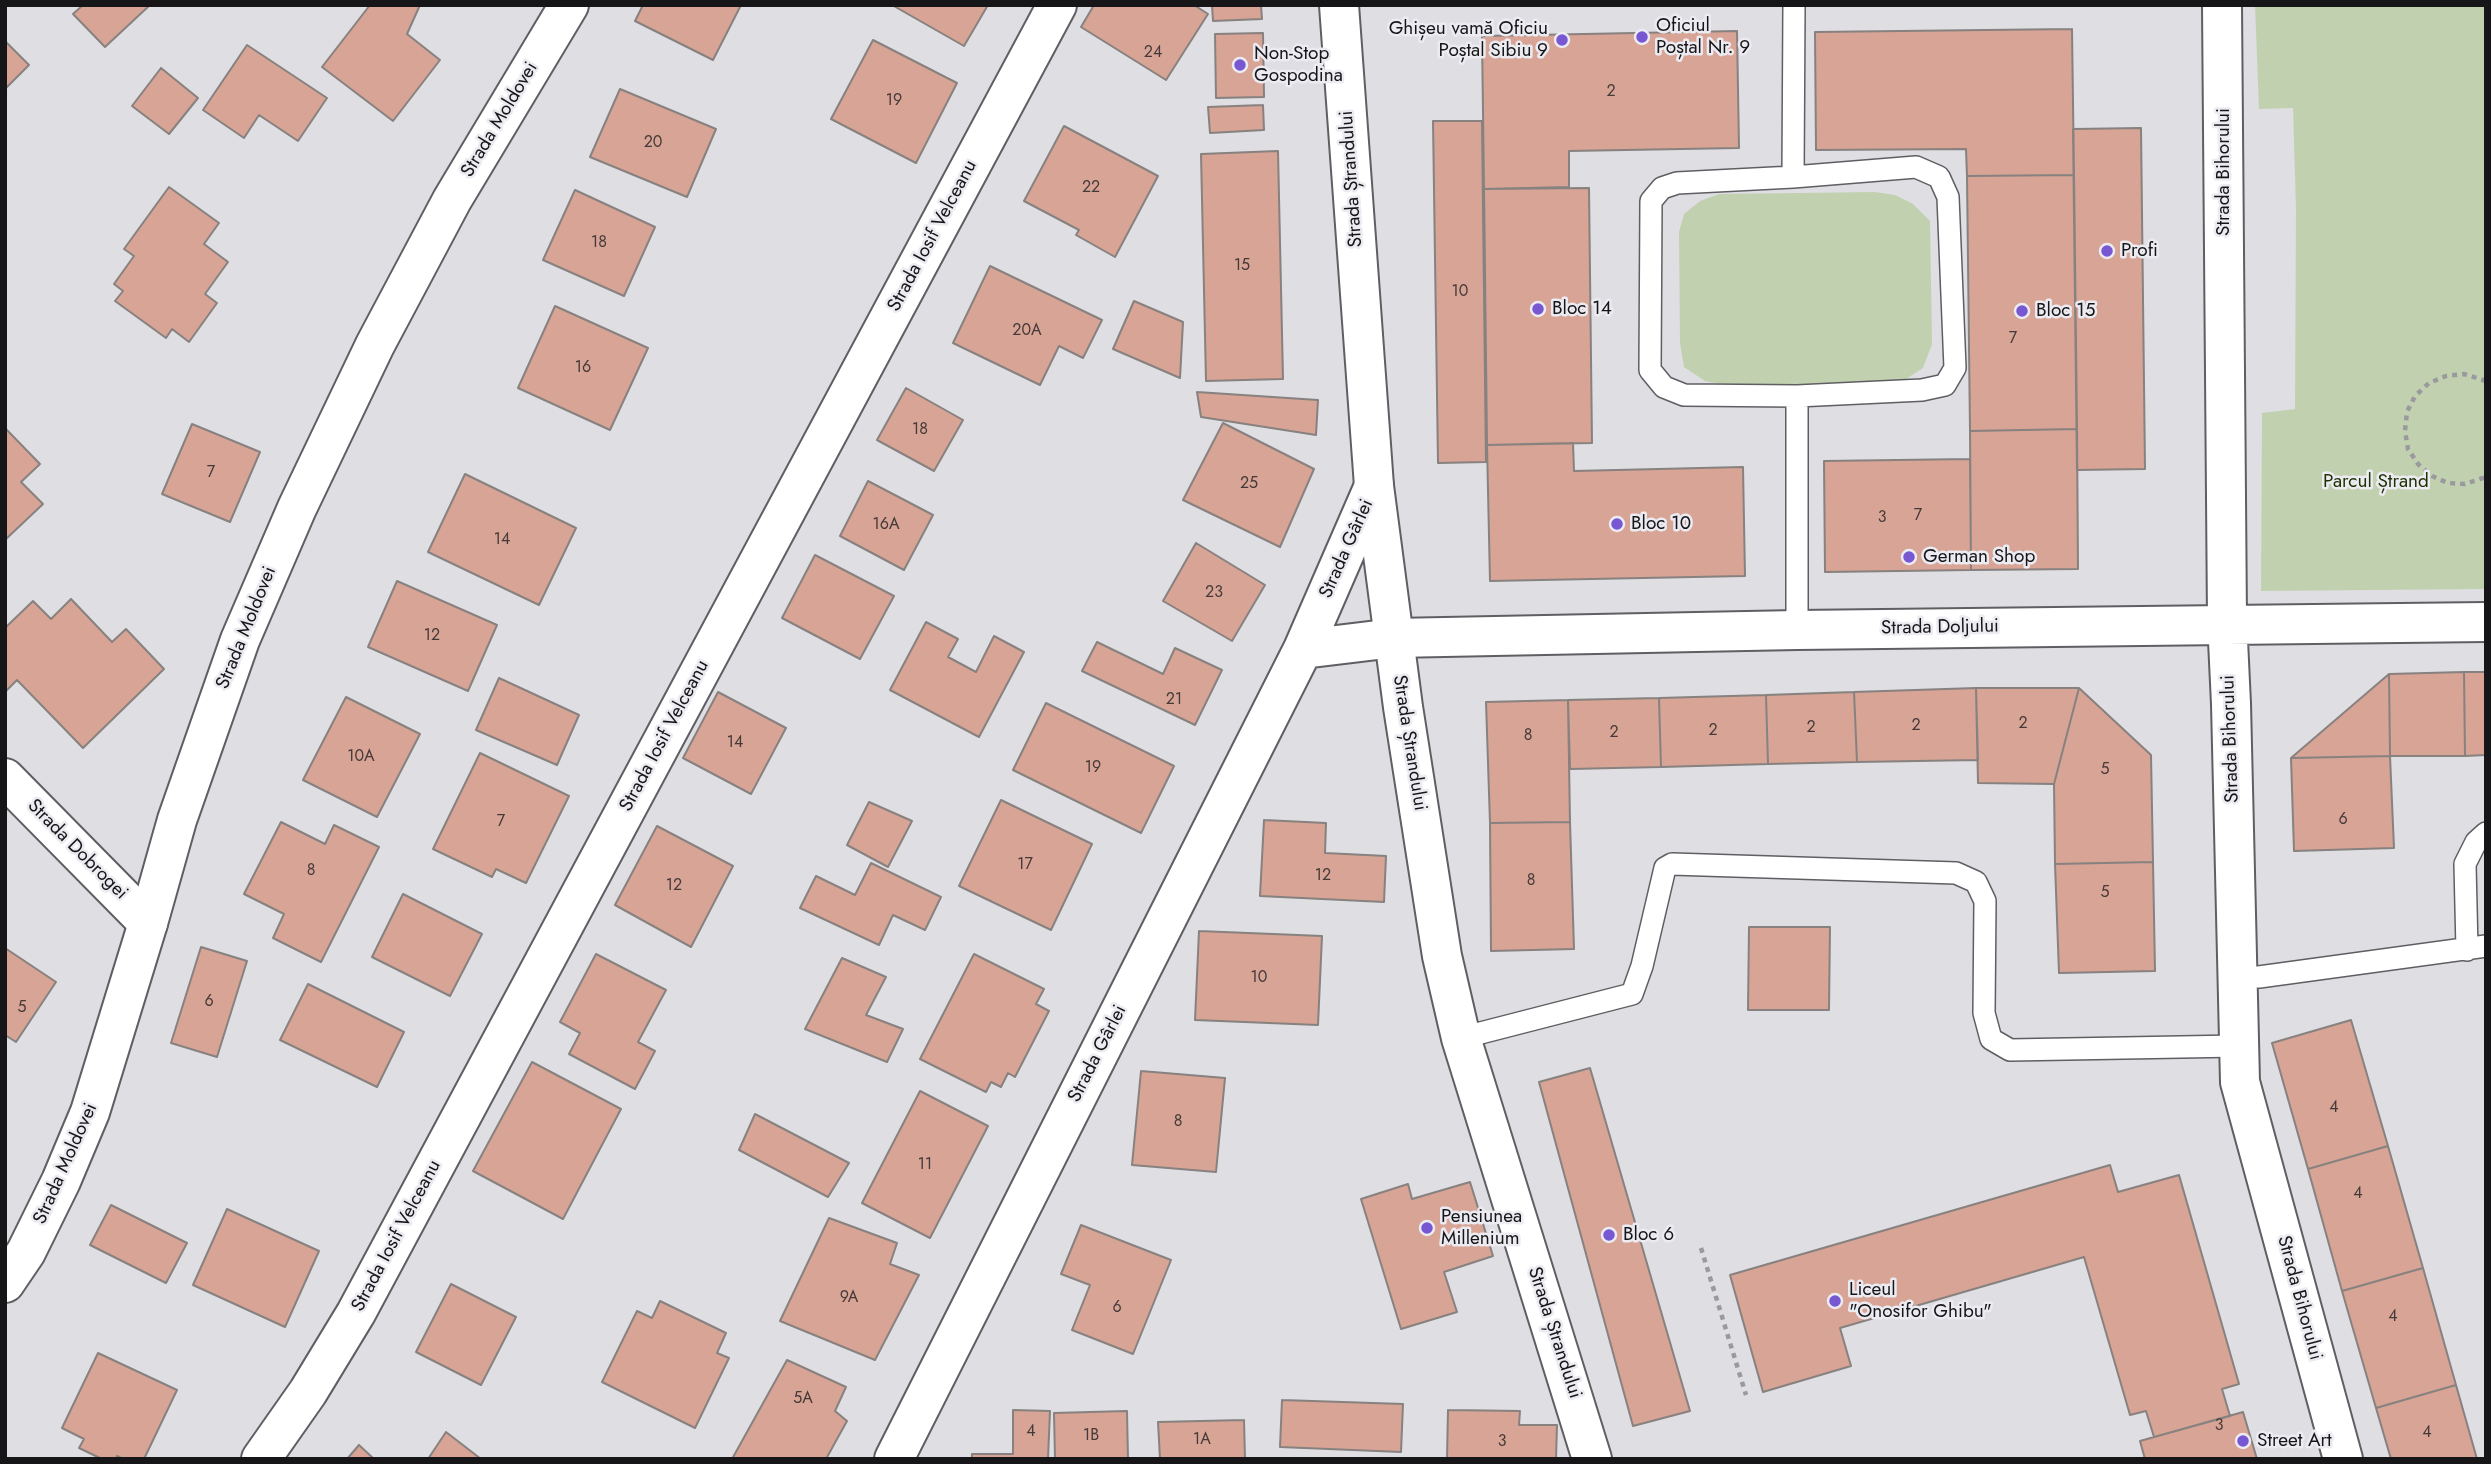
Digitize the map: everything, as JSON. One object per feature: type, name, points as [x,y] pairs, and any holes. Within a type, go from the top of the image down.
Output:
[{"type":"street","name":"Strada Moldovei","points":[[5,1283],[26,1252],[61,1181],[90,1112],[177,820],[240,640],[297,508],[375,345],[452,200],[569,5]]},
{"type":"street","name":"Strada Iosif Velceanu","points":[[261,1459],[308,1392],[356,1313],[1057,5]]},
{"type":"street","name":"Strada Ștrandului","points":[[1339,5],[1374,486],[1442,956],[1461,1038],[1592,1459]]},
{"type":"street","name":"Strada Bihorului","points":[[2222,5],[2227,626],[2232,718],[2240,1082],[2343,1459]]},
{"type":"street","name":"Strada Gârlei","points":[[894,1459],[1303,649],[1374,486]]},
{"type":"street","name":"Strada Doljului","points":[[1394,638],[2486,622]]},
{"type":"street","points":[[1303,649],[1394,638]]},
{"type":"street","name":"Strada Dobrogei","points":[[5,778],[148,923]]},
{"type":"lane","points":[[1793,177],[1794,5]]},
{"type":"lane","points":[[1916,167],[1939,177],[1948,197],[1955,368],[1945,385],[1922,390],[1797,397],[1684,395],[1664,387],[1650,370],[1651,201],[1662,188],[1677,183],[1916,167]]},
{"type":"lane","points":[[1797,397],[1797,630]]},
{"type":"lane","points":[[2236,977],[2259,977],[2476,948],[2465,864],[2476,842],[2486,833]]},
{"type":"lane","points":[[1461,1038],[1632,994],[1642,966],[1665,868],[1672,864],[1956,873],[1976,882],[1985,901],[1984,1013],[1991,1039],[2010,1050],[2238,1046]]},
{"type":"path","points":[[2486,381],[2464,374],[2446,376],[2429,383],[2415,396],[2407,412],[2405,431],[2408,449],[2418,464],[2432,476],[2448,483],[2465,484],[2486,477]]},
{"type":"path","points":[[1701,1248],[1746,1395]]},
{"type":"green space","name":"Parcul Ștrand","points":[[2255,5],[2486,5],[2486,589],[2261,591],[2262,413],[2295,409],[2296,209],[2293,108],[2259,109]]},
{"type":"green space","points":[[1875,192],[1895,195],[1913,204],[1930,221],[1932,344],[1923,368],[1906,379],[1882,384],[1731,386],[1705,381],[1684,367],[1680,343],[1679,232],[1684,214],[1700,201],[1719,194]]},
{"type":"building","points":[[83,5],[150,5],[105,47],[73,14]]},
{"type":"building","points":[[370,5],[420,5],[407,34],[440,60],[393,121],[322,67]]},
{"type":"building","points":[[643,5],[741,5],[713,60],[635,21]]},
{"type":"building","points":[[892,5],[988,5],[964,46]]},
{"type":"building","points":[[1094,5],[1194,5],[1208,14],[1166,80],[1081,27]]},
{"type":"building","points":[[1212,5],[1261,5],[1262,19],[1213,21]]},
{"type":"building","points":[[2072,29],[2074,175],[1967,176],[1966,149],[1816,150],[1815,32]]},
{"type":"building","points":[[1737,31],[1739,148],[1569,151],[1569,187],[1484,189],[1482,36]]},
{"type":"building","name":"Non-Stop Gospodina","points":[[1263,33],[1264,97],[1216,98],[1215,34]]},
{"type":"building","points":[[873,40],[957,83],[916,163],[831,119]]},
{"type":"building","points":[[5,41],[29,65],[5,89]]},
{"type":"building","points":[[247,45],[327,98],[298,141],[259,115],[244,138],[203,110]]},
{"type":"building","points":[[161,68],[198,98],[169,134],[132,106]]},
{"type":"building","points":[[620,89],[716,129],[687,197],[590,157]]},
{"type":"building","points":[[1263,105],[1264,130],[1210,133],[1208,107]]},
{"type":"building","points":[[1433,121],[1482,121],[1486,462],[1438,463]]},
{"type":"building","points":[[1064,126],[1158,176],[1115,257],[1076,235],[1079,230],[1024,201]]},
{"type":"building","points":[[2141,128],[2145,469],[2077,470],[2073,129]]},
{"type":"building","points":[[1278,151],[1283,379],[1206,381],[1201,154]]},
{"type":"building","name":"Bloc 15","points":[[2074,175],[2077,429],[1970,431],[1967,176]]},
{"type":"building","points":[[169,187],[219,223],[204,244],[228,262],[205,294],[217,303],[189,342],[172,329],[166,338],[115,301],[123,291],[114,284],[134,256],[124,249]]},
{"type":"building","name":"Bloc 14","points":[[1589,188],[1592,443],[1487,445],[1484,189]]},
{"type":"building","points":[[575,190],[655,227],[624,296],[543,260]]},
{"type":"building","points":[[990,266],[1102,320],[1083,358],[1059,346],[1040,385],[953,343]]},
{"type":"building","points":[[1134,301],[1183,322],[1180,378],[1113,349]]},
{"type":"building","points":[[555,306],[648,348],[610,430],[518,388]]},
{"type":"building","points":[[906,388],[963,420],[934,471],[877,440]]},
{"type":"building","points":[[1197,392],[1318,400],[1316,435],[1201,417]]},
{"type":"building","points":[[1223,423],[1314,469],[1280,547],[1183,500]]},
{"type":"building","points":[[192,424],[260,452],[230,522],[162,494]]},
{"type":"building","points":[[5,428],[40,464],[21,482],[43,504],[6,539]]},
{"type":"building","points":[[2077,429],[2078,569],[1971,570],[1970,431]]},
{"type":"building","name":"Bloc 10","points":[[1573,443],[1574,471],[1743,467],[1745,576],[1490,581],[1487,445]]},
{"type":"building","points":[[1970,459],[1971,570],[1825,572],[1824,461]]},
{"type":"building","points":[[465,474],[576,528],[539,605],[428,552]]},
{"type":"building","points":[[868,481],[933,515],[904,570],[840,536]]},
{"type":"building","points":[[1196,543],[1265,585],[1232,641],[1163,601]]},
{"type":"building","points":[[815,555],[894,596],[860,659],[782,618]]},
{"type":"building","points":[[397,581],[497,625],[468,691],[368,647]]},
{"type":"building","points":[[71,599],[112,642],[126,629],[164,669],[83,748],[17,680],[5,692],[5,628],[33,601],[51,619]]},
{"type":"building","points":[[926,622],[958,639],[948,657],[976,672],[994,636],[1024,652],[979,737],[890,690]]},
{"type":"building","points":[[1097,642],[1163,674],[1175,648],[1222,670],[1195,725],[1082,671]]},
{"type":"building","points":[[2464,672],[2486,672],[2486,755],[2465,756]]},
{"type":"building","points":[[2464,672],[2465,756],[2390,756],[2389,674]]},
{"type":"building","points":[[2389,674],[2390,756],[2291,758]]},
{"type":"building","points":[[499,678],[579,715],[557,765],[476,730]]},
{"type":"building","points":[[1976,688],[2079,688],[2054,784],[1978,783]]},
{"type":"building","points":[[1976,688],[1978,760],[1857,762],[1854,692]]},
{"type":"building","points":[[2079,688],[2151,755],[2153,862],[2055,864],[2054,784]]},
{"type":"building","points":[[718,692],[786,728],[751,794],[683,758]]},
{"type":"building","points":[[1854,692],[1857,762],[1768,764],[1766,695]]},
{"type":"building","points":[[1766,695],[1768,764],[1661,767],[1659,698]]},
{"type":"building","points":[[346,697],[420,734],[377,817],[303,780]]},
{"type":"building","points":[[1659,698],[1661,767],[1570,769],[1568,700]]},
{"type":"building","points":[[1568,700],[1570,822],[1490,823],[1486,702]]},
{"type":"building","points":[[1046,703],[1174,766],[1141,833],[1013,770]]},
{"type":"building","points":[[480,753],[569,796],[526,883],[496,869],[492,877],[433,849]]},
{"type":"building","points":[[2390,756],[2394,848],[2294,851],[2291,758]]},
{"type":"building","points":[[1001,800],[1092,844],[1051,930],[959,886]]},
{"type":"building","points":[[869,802],[912,821],[888,867],[847,845]]},
{"type":"building","points":[[1264,820],[1326,823],[1325,853],[1386,856],[1384,902],[1260,896]]},
{"type":"building","points":[[281,822],[325,844],[334,825],[379,847],[321,962],[273,938],[284,914],[244,894]]},
{"type":"building","points":[[1570,822],[1574,949],[1491,951],[1490,823]]},
{"type":"building","points":[[657,826],[733,866],[691,947],[615,905]]},
{"type":"building","points":[[2153,862],[2155,971],[2059,973],[2055,864]]},
{"type":"building","points":[[871,863],[941,897],[925,930],[893,915],[879,945],[800,908],[816,876],[855,895]]},
{"type":"building","points":[[403,894],[482,934],[450,996],[372,957]]},
{"type":"building","points":[[1749,927],[1830,927],[1829,1010],[1748,1010]]},
{"type":"building","points":[[1199,931],[1322,936],[1318,1025],[1195,1020]]},
{"type":"building","points":[[201,947],[247,961],[217,1057],[171,1043]]},
{"type":"building","points":[[5,948],[56,982],[16,1042],[5,1035]]},
{"type":"building","points":[[596,954],[666,990],[638,1042],[655,1051],[635,1089],[569,1054],[580,1033],[560,1022]]},
{"type":"building","points":[[974,954],[1044,989],[1036,1004],[1049,1011],[1015,1077],[1008,1073],[1001,1087],[991,1082],[986,1092],[920,1059]]},
{"type":"building","points":[[842,958],[886,977],[866,1015],[903,1029],[887,1062],[805,1029]]},
{"type":"building","points":[[308,984],[404,1032],[377,1087],[280,1040]]},
{"type":"building","points":[[2351,1020],[2388,1146],[2308,1169],[2272,1043]]},
{"type":"building","points":[[532,1062],[621,1109],[563,1219],[473,1171]]},
{"type":"building","name":"Bloc 6","points":[[1590,1068],[1690,1411],[1633,1426],[1539,1082]]},
{"type":"building","points":[[1141,1071],[1225,1078],[1216,1172],[1132,1165]]},
{"type":"building","points":[[920,1091],[988,1126],[930,1238],[862,1203]]},
{"type":"building","points":[[755,1114],[849,1163],[828,1197],[739,1150]]},
{"type":"building","points":[[2388,1146],[2423,1268],[2342,1291],[2308,1169]]},
{"type":"building","name":"Liceul \"Onosifor Ghibu\"","points":[[2110,1165],[2118,1192],[2179,1175],[2239,1384],[2222,1389],[2230,1416],[2154,1437],[2146,1411],[2130,1415],[2084,1257],[1840,1328],[1851,1366],[1763,1392],[1730,1275]]},
{"type":"building","name":"Pensiunea Millenium","points":[[1470,1182],[1493,1256],[1444,1272],[1457,1312],[1401,1329],[1361,1199],[1408,1184],[1412,1199]]},
{"type":"building","points":[[111,1205],[187,1243],[166,1283],[90,1245]]},
{"type":"building","points":[[227,1209],[319,1251],[285,1327],[193,1285]]},
{"type":"building","points":[[829,1218],[897,1243],[890,1264],[919,1275],[875,1360],[780,1321]]},
{"type":"building","points":[[1081,1225],[1171,1260],[1133,1354],[1072,1330],[1090,1285],[1061,1274]]},
{"type":"building","points":[[2423,1268],[2456,1385],[2376,1408],[2342,1291]]},
{"type":"building","points":[[451,1284],[516,1317],[481,1385],[416,1352]]},
{"type":"building","points":[[660,1301],[726,1333],[717,1353],[729,1358],[695,1428],[602,1382],[637,1311],[652,1318]]},
{"type":"building","points":[[98,1353],[177,1390],[144,1459],[123,1459],[117,1456],[116,1459],[102,1459],[79,1448],[84,1439],[62,1428]]},
{"type":"building","points":[[787,1360],[846,1387],[835,1411],[847,1421],[826,1459],[732,1459]]},
{"type":"building","points":[[2456,1385],[2477,1459],[2391,1459],[2376,1408]]},
{"type":"building","points":[[1282,1400],[1403,1404],[1401,1452],[1280,1447]]},
{"type":"building","points":[[1013,1410],[1050,1411],[1048,1459],[972,1459],[972,1454],[1013,1454]]},
{"type":"building","points":[[1448,1410],[1520,1411],[1519,1425],[1557,1425],[1556,1459],[1447,1459]]},
{"type":"building","points":[[1127,1411],[1128,1459],[1055,1459],[1054,1413]]},
{"type":"building","points":[[2243,1412],[2257,1459],[2145,1459],[2140,1441]]},
{"type":"building","points":[[1244,1420],[1245,1459],[1160,1459],[1158,1422]]},
{"type":"building","points":[[446,1432],[481,1459],[428,1459]]},
{"type":"building","points":[[359,1445],[374,1459],[347,1459]]},
{"type":"place","name":"Oficiul Poștal Nr. 9","points":[[1642,37]]},
{"type":"place","name":"Ghișeu vamă Oficiu Poștal Sibiu 9","points":[[1562,40]]},
{"type":"place","name":"Non-Stop Gospodina","points":[[1240,65]]},
{"type":"place","name":"Profi","points":[[2107,251]]},
{"type":"place","name":"Bloc 14","points":[[1538,309]]},
{"type":"place","name":"Bloc 15","points":[[2022,311]]},
{"type":"place","name":"Bloc 10","points":[[1617,524]]},
{"type":"place","name":"German Shop","points":[[1909,557]]},
{"type":"place","name":"Pensiunea Millenium","points":[[1427,1228]]},
{"type":"place","name":"Bloc 6","points":[[1609,1235]]},
{"type":"place","name":"Liceul \"Onosifor Ghibu\"","points":[[1835,1301]]},
{"type":"place","name":"Street Art","points":[[2243,1441]]}]
